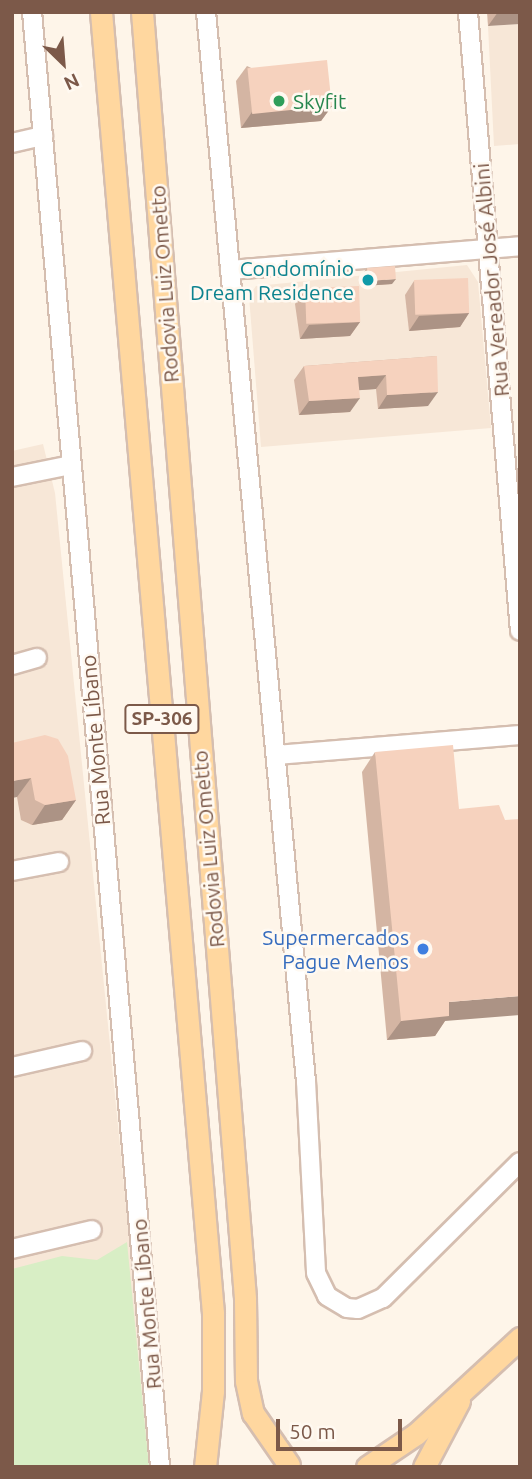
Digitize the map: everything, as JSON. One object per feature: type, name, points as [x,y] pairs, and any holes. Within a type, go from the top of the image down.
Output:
[{"type":"main road","name":"Rodovia Luiz Ometto","points":[[101,12],[213,1313],[213,1391],[205,1467]]},
{"type":"main road","name":"Rodovia Luiz Ometto","points":[[142,12],[244,1285],[246,1381],[253,1413],[292,1466]]},
{"type":"main road","points":[[367,1467],[394,1451],[520,1338]]},
{"type":"main road","points":[[424,1467],[467,1388]]},
{"type":"main road","name":"SP-306","points":[[267,1467],[292,1466]]},
{"type":"street","name":"Rua Monte Líbano","points":[[32,12],[160,1467]]},
{"type":"street","points":[[206,12],[306,1081],[316,1273],[327,1296],[347,1308],[370,1306],[395,1288],[520,1162]]},
{"type":"street","name":"Rua Vereador José Albini","points":[[468,12],[520,631]]},
{"type":"street","points":[[12,143],[43,136]]},
{"type":"street","points":[[230,270],[520,246]]},
{"type":"street","points":[[12,477],[71,465]]},
{"type":"street","points":[[12,665],[37,659]]},
{"type":"street","points":[[276,755],[520,735]]},
{"type":"street","points":[[12,870],[59,862]]},
{"type":"street","points":[[12,1066],[82,1051]]},
{"type":"street","points":[[12,1249],[92,1230]]},
{"type":"shaded area","points":[[520,24],[520,144],[494,146],[488,26]]},
{"type":"shaded area","points":[[467,265],[478,282],[491,428],[261,447],[249,296],[256,286]]},
{"type":"shaded area","points":[[43,444],[55,493],[152,1467],[12,1467],[12,451]]},
{"type":"green space","points":[[127,1242],[149,1467],[12,1467],[12,1269],[62,1256],[97,1260]]},
{"type":"building","points":[[327,60],[332,106],[252,114],[247,68]]},
{"type":"building","points":[[395,266],[396,279],[368,281],[367,268]]},
{"type":"building","points":[[468,278],[469,313],[415,315],[414,280]]},
{"type":"building","points":[[359,286],[360,322],[306,324],[305,288]]},
{"type":"building","points":[[437,356],[438,392],[387,395],[386,375],[358,377],[360,398],[309,401],[304,366]]},
{"type":"building","points":[[45,735],[58,739],[68,756],[76,800],[45,805],[35,800],[31,778],[12,781],[12,743]]},
{"type":"building","points":[[453,745],[459,809],[499,805],[505,820],[520,819],[520,996],[449,1002],[449,1016],[401,1021],[375,752]]},
{"type":"place","name":"Skyfit","points":[[279,101]]},
{"type":"place","name":"Condomínio Dream Residence","points":[[368,280]]},
{"type":"place","name":"Supermercados Pague Menos","points":[[423,949]]}]
